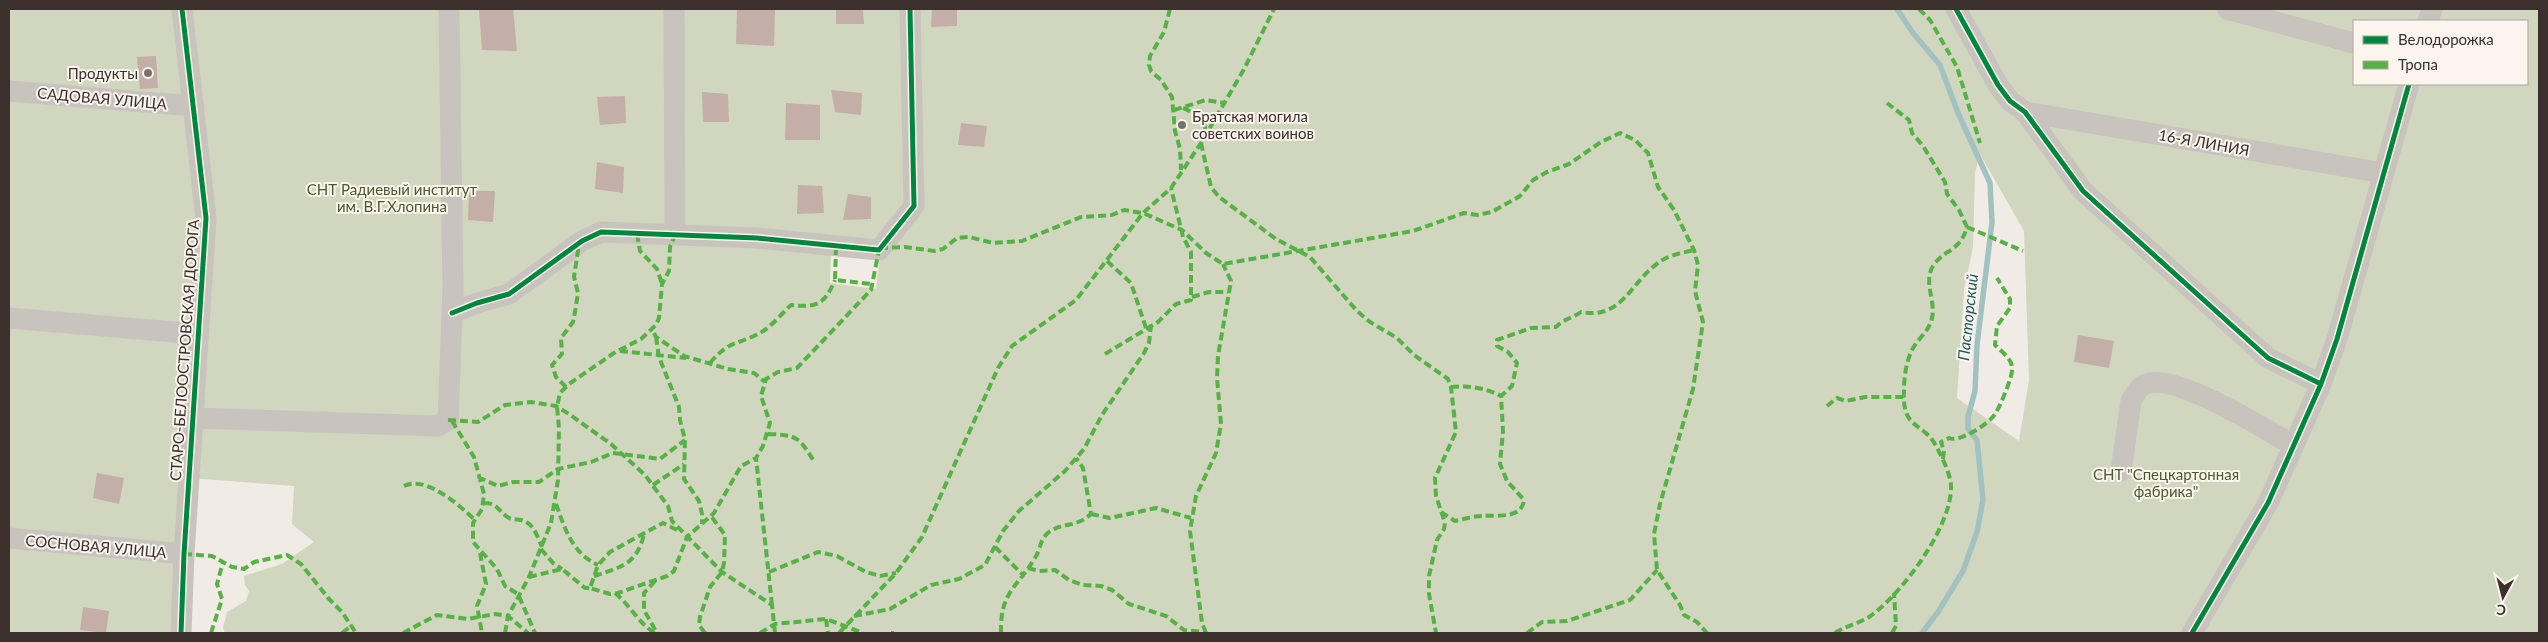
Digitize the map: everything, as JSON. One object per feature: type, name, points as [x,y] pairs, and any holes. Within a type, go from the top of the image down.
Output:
[{"type":"street","name":"СТАРО-БЕЛООСТРОВСКАЯ ДОРОГА","points":[[181,633],[184,554],[206,218],[182,9]]},
{"type":"street","points":[[193,418],[440,426],[448,420],[452,313],[449,9]]},
{"type":"street","points":[[674,9],[675,235]]},
{"type":"street","points":[[452,313],[509,294],[582,241],[601,232],[757,238],[879,250],[914,206],[910,9]]},
{"type":"street","points":[[1956,9],[1998,85],[2010,101],[2025,112],[2083,191],[2268,358],[2321,384]]},
{"type":"street","points":[[2227,9],[2353,42]]},
{"type":"street","points":[[2192,633],[2268,503],[2321,384],[2337,339],[2409,85]]},
{"type":"street","name":"САДОВАЯ УЛИЦА","points":[[9,90],[194,106]]},
{"type":"street","name":"16-Я ЛИНИЯ","points":[[2025,112],[2384,173]]},
{"type":"street","points":[[9,318],[198,334]]},
{"type":"street","points":[[2121,471],[2131,401],[2136,392],[2146,383],[2159,382],[2193,390],[2294,445]]},
{"type":"street","name":"СОСНОВАЯ УЛИЦА","points":[[9,538],[184,554]]},
{"type":"green space","points":[[9,9],[2539,9],[2539,633],[225,633],[223,628],[227,612],[246,601],[249,591],[245,585],[244,576],[282,564],[314,542],[292,524],[294,486],[189,478],[181,633],[9,633]],"holes":[[[1980,154],[2024,231],[2029,380],[2019,441],[1957,398],[1964,289],[1973,247],[1975,173]],[[831,248],[881,250],[876,289],[830,283]]]},
{"type":"building","points":[[479,9],[513,9],[517,51],[482,50]]},
{"type":"building","points":[[737,9],[775,9],[774,46],[736,44]]},
{"type":"building","points":[[836,9],[863,9],[864,24],[836,24]]},
{"type":"building","points":[[932,9],[957,9],[957,26],[931,27]]},
{"type":"building","name":"Продукты","points":[[156,56],[158,88],[140,89],[137,57]]},
{"type":"building","points":[[831,90],[862,93],[861,115],[835,112]]},
{"type":"building","points":[[702,92],[728,94],[729,122],[703,122]]},
{"type":"building","points":[[625,96],[626,123],[600,125],[597,97]]},
{"type":"building","points":[[786,103],[820,105],[820,140],[785,140]]},
{"type":"building","points":[[961,123],[987,126],[984,147],[958,145]]},
{"type":"building","points":[[597,162],[624,167],[623,193],[595,189]]},
{"type":"building","points":[[798,185],[822,186],[824,213],[797,214]]},
{"type":"building","points":[[469,191],[495,191],[493,222],[468,220]]},
{"type":"building","points":[[848,194],[871,197],[871,219],[843,220]]},
{"type":"building","points":[[2078,335],[2114,341],[2109,368],[2074,362]]},
{"type":"building","points":[[97,473],[124,478],[119,504],[93,498]]},
{"type":"building","points":[[83,607],[109,611],[106,633],[80,630]]},
{"type":"waterway","name":"Пасторский","points":[[1897,9],[1913,33],[1940,65],[1958,113],[1990,183],[1992,222],[1977,345],[1975,391],[1968,417],[1968,429],[1977,440],[1983,500],[1977,532],[1963,571],[1938,612],[1922,633]]},
{"type":"marked path","points":[[1170,9],[1164,32],[1150,56],[1149,65],[1151,71],[1161,80],[1172,97],[1175,131],[1180,149],[1181,170]]},
{"type":"marked path","points":[[839,633],[896,573],[922,537],[998,368],[1012,346],[1076,300],[1143,213],[1171,188],[1201,143],[1243,71],[1274,9]]},
{"type":"marked path","points":[[1919,9],[1930,20],[1957,67],[1980,143]]},
{"type":"marked path","points":[[1174,110],[1206,100],[1224,103]]},
{"type":"marked path","points":[[1835,633],[1869,617],[1882,607],[1910,576],[1923,558],[1944,520],[1951,485],[1947,470],[1936,446],[1931,438],[1914,424],[1906,413],[1904,381],[1907,365],[1914,346],[1931,323],[1933,312],[1929,285],[1930,272],[1937,260],[1956,246],[1967,227],[1959,210],[1947,194],[1945,182],[1923,146],[1912,133],[1909,120],[1887,103]]},
{"type":"marked path","points":[[1183,108],[1199,117],[1204,123],[1206,132]]},
{"type":"marked path","points":[[880,248],[905,247],[934,251],[943,249],[957,238],[969,237],[993,243],[1022,241],[1081,217],[1112,215],[1124,210],[1143,213],[1182,230],[1206,253],[1223,264],[1413,231],[1464,213],[1477,215],[1492,212],[1520,196],[1533,180],[1547,172],[1569,164],[1601,142],[1620,133],[1635,140],[1648,153],[1658,187],[1674,210],[1694,250],[1698,265],[1695,291],[1703,322],[1693,389],[1660,504],[1654,534],[1657,570],[1680,605],[1684,615],[1697,622],[1707,633]]},
{"type":"marked path","points":[[1201,143],[1211,187],[1219,197],[1276,239],[1310,257],[1357,311],[1370,322],[1397,338],[1414,355],[1448,379],[1451,387],[1456,432],[1435,478],[1436,496],[1445,523],[1444,529],[1437,540],[1429,576],[1429,594],[1436,633]]},
{"type":"marked path","points":[[1105,354],[1158,322],[1176,304],[1191,300],[1191,252],[1183,237],[1171,188]]},
{"type":"marked path","points":[[1967,227],[2023,251]]},
{"type":"marked path","points":[[637,234],[640,251],[657,269],[662,284]]},
{"type":"marked path","points":[[505,633],[508,616],[529,577],[551,523],[558,480],[559,428],[557,407],[560,393],[569,384],[614,353],[641,339],[656,325],[659,318],[662,284],[669,271],[670,247],[675,235]]},
{"type":"marked path","points":[[566,387],[556,377],[552,365],[562,354],[561,338],[573,322],[578,293],[574,277],[579,244]]},
{"type":"marked path","points":[[836,247],[835,280],[872,284]]},
{"type":"marked path","points":[[772,605],[756,458],[763,446],[770,423],[761,396],[766,379],[778,372],[797,368],[871,290],[879,250]]},
{"type":"marked path","points":[[1441,512],[1455,521],[1476,516],[1502,516],[1519,510],[1524,500],[1507,481],[1500,464],[1503,431],[1501,396],[1512,386],[1517,363],[1508,352],[1497,346],[1497,340],[1531,328],[1556,327],[1581,312],[1595,313],[1606,311],[1624,298],[1648,271],[1662,260],[1694,250]]},
{"type":"marked path","points":[[1107,261],[1131,283],[1146,328]]},
{"type":"marked path","points":[[1206,633],[1202,623],[1190,531],[1196,496],[1216,453],[1221,424],[1217,378],[1218,356],[1231,281],[1223,264]]},
{"type":"marked path","points":[[1943,459],[1944,451],[1941,442],[1949,438],[1960,438],[1992,418],[2000,405],[2011,376],[2012,367],[2010,361],[1995,345],[1997,326],[2010,308],[2010,299],[1997,278]]},
{"type":"marked path","points":[[710,363],[726,348],[766,329],[791,305],[807,306],[819,303],[828,294],[835,280]]},
{"type":"marked path","points":[[1192,297],[1209,292],[1228,292]]},
{"type":"marked path","points":[[854,616],[890,609],[931,585],[959,579],[985,565],[1003,531],[1019,511],[1065,471],[1084,449],[1102,415],[1144,353],[1149,343],[1151,325]]},
{"type":"marked path","points":[[654,333],[656,337],[684,356],[728,369],[754,373],[765,382]]},
{"type":"marked path","points":[[656,337],[659,357],[679,407],[685,440],[684,479],[699,501],[702,524]]},
{"type":"marked path","points":[[620,351],[686,358]]},
{"type":"marked path","points":[[1451,387],[1477,388],[1501,396]]},
{"type":"marked path","points":[[1827,406],[1837,398],[1846,401],[1865,397],[1904,397]]},
{"type":"marked path","points":[[448,420],[478,422],[505,405],[531,402],[556,406],[569,414],[611,444],[645,475],[668,506],[672,521],[722,572],[772,605],[775,633]]},
{"type":"marked path","points":[[452,421],[474,457],[484,494],[482,509],[473,523],[473,542],[497,569],[505,586],[518,594],[535,633]]},
{"type":"marked path","points":[[768,434],[786,435],[797,439],[815,463]]},
{"type":"marked path","points":[[478,477],[498,486],[513,482],[539,482],[558,469],[591,462],[613,453],[660,459],[685,440]]},
{"type":"marked path","points":[[677,530],[663,523],[610,552],[598,565],[590,588],[610,594],[618,593],[667,576],[674,571],[687,537],[714,513],[741,466],[756,458]]},
{"type":"marked path","points":[[1001,633],[1001,619],[1006,599],[1035,558],[1046,535],[1054,529],[1080,521],[1091,514],[1083,468],[1076,458]]},
{"type":"marked path","points":[[653,485],[684,464]]},
{"type":"marked path","points":[[404,486],[413,484],[432,488],[442,493],[475,520]]},
{"type":"marked path","points":[[484,503],[494,505],[510,518],[529,524],[542,547]]},
{"type":"marked path","points":[[556,504],[566,531],[576,547],[589,560],[598,565]]},
{"type":"marked path","points":[[1091,514],[1110,518],[1156,508],[1191,518]]},
{"type":"marked path","points":[[705,633],[699,625],[700,617],[710,587],[722,572],[724,563],[725,535],[711,516]]},
{"type":"marked path","points":[[594,576],[627,563],[637,552],[644,534]]},
{"type":"marked path","points":[[995,547],[1023,575]]},
{"type":"marked path","points":[[541,549],[553,563],[562,569]]},
{"type":"marked path","points":[[769,572],[818,552],[837,556],[866,572],[880,576],[896,573]]},
{"type":"marked path","points":[[480,553],[486,584],[477,606],[482,633]]},
{"type":"marked path","points":[[184,554],[212,556],[232,567],[244,569],[254,562],[287,555],[301,564],[342,612],[356,633]]},
{"type":"marked path","points":[[211,633],[222,599],[217,584],[223,562]]},
{"type":"marked path","points":[[1028,568],[1039,571],[1055,570],[1069,580],[1083,585],[1101,586],[1112,590],[1129,604],[1166,616],[1184,630],[1205,632]]},
{"type":"marked path","points":[[529,577],[562,569],[585,588],[590,588]]},
{"type":"marked path","points":[[1527,633],[1542,622],[1567,621],[1630,600],[1657,570]]},
{"type":"marked path","points":[[655,581],[644,593],[644,610],[657,633]]},
{"type":"marked path","points":[[615,593],[644,625],[655,633]]},
{"type":"marked path","points":[[1892,633],[1896,626],[1894,593]]},
{"type":"marked path","points":[[403,633],[437,615],[468,619],[495,614],[508,616],[528,633]]},
{"type":"marked path","points":[[826,619],[828,633]]},
{"type":"marked path","points":[[760,633],[775,624],[826,619],[863,633]]},
{"type":"marked path","points":[[342,633],[350,627]]},
{"type":"cycle path","points":[[181,633],[184,554],[206,218],[182,9]]},
{"type":"cycle path","points":[[452,313],[477,303],[509,294],[582,241],[601,232],[757,238],[879,250],[914,206],[910,9]]},
{"type":"cycle path","points":[[1956,9],[1998,85],[2010,101],[2025,112],[2083,191],[2268,358],[2321,384]]},
{"type":"cycle path","points":[[2192,633],[2268,503],[2321,384],[2337,339],[2409,85]]},
{"type":"place","name":"Продукты","points":[[148,73]]},
{"type":"place","name":"Братская могила советских воинов","points":[[1182,125]]},
{"type":"park label","name":"СНТ Радиевый институт им. В.Г.Хлопина","points":[[392,198]]},
{"type":"park label","name":"СНТ \"Спецкартонная фабрика\"","points":[[2166,482]]}]
